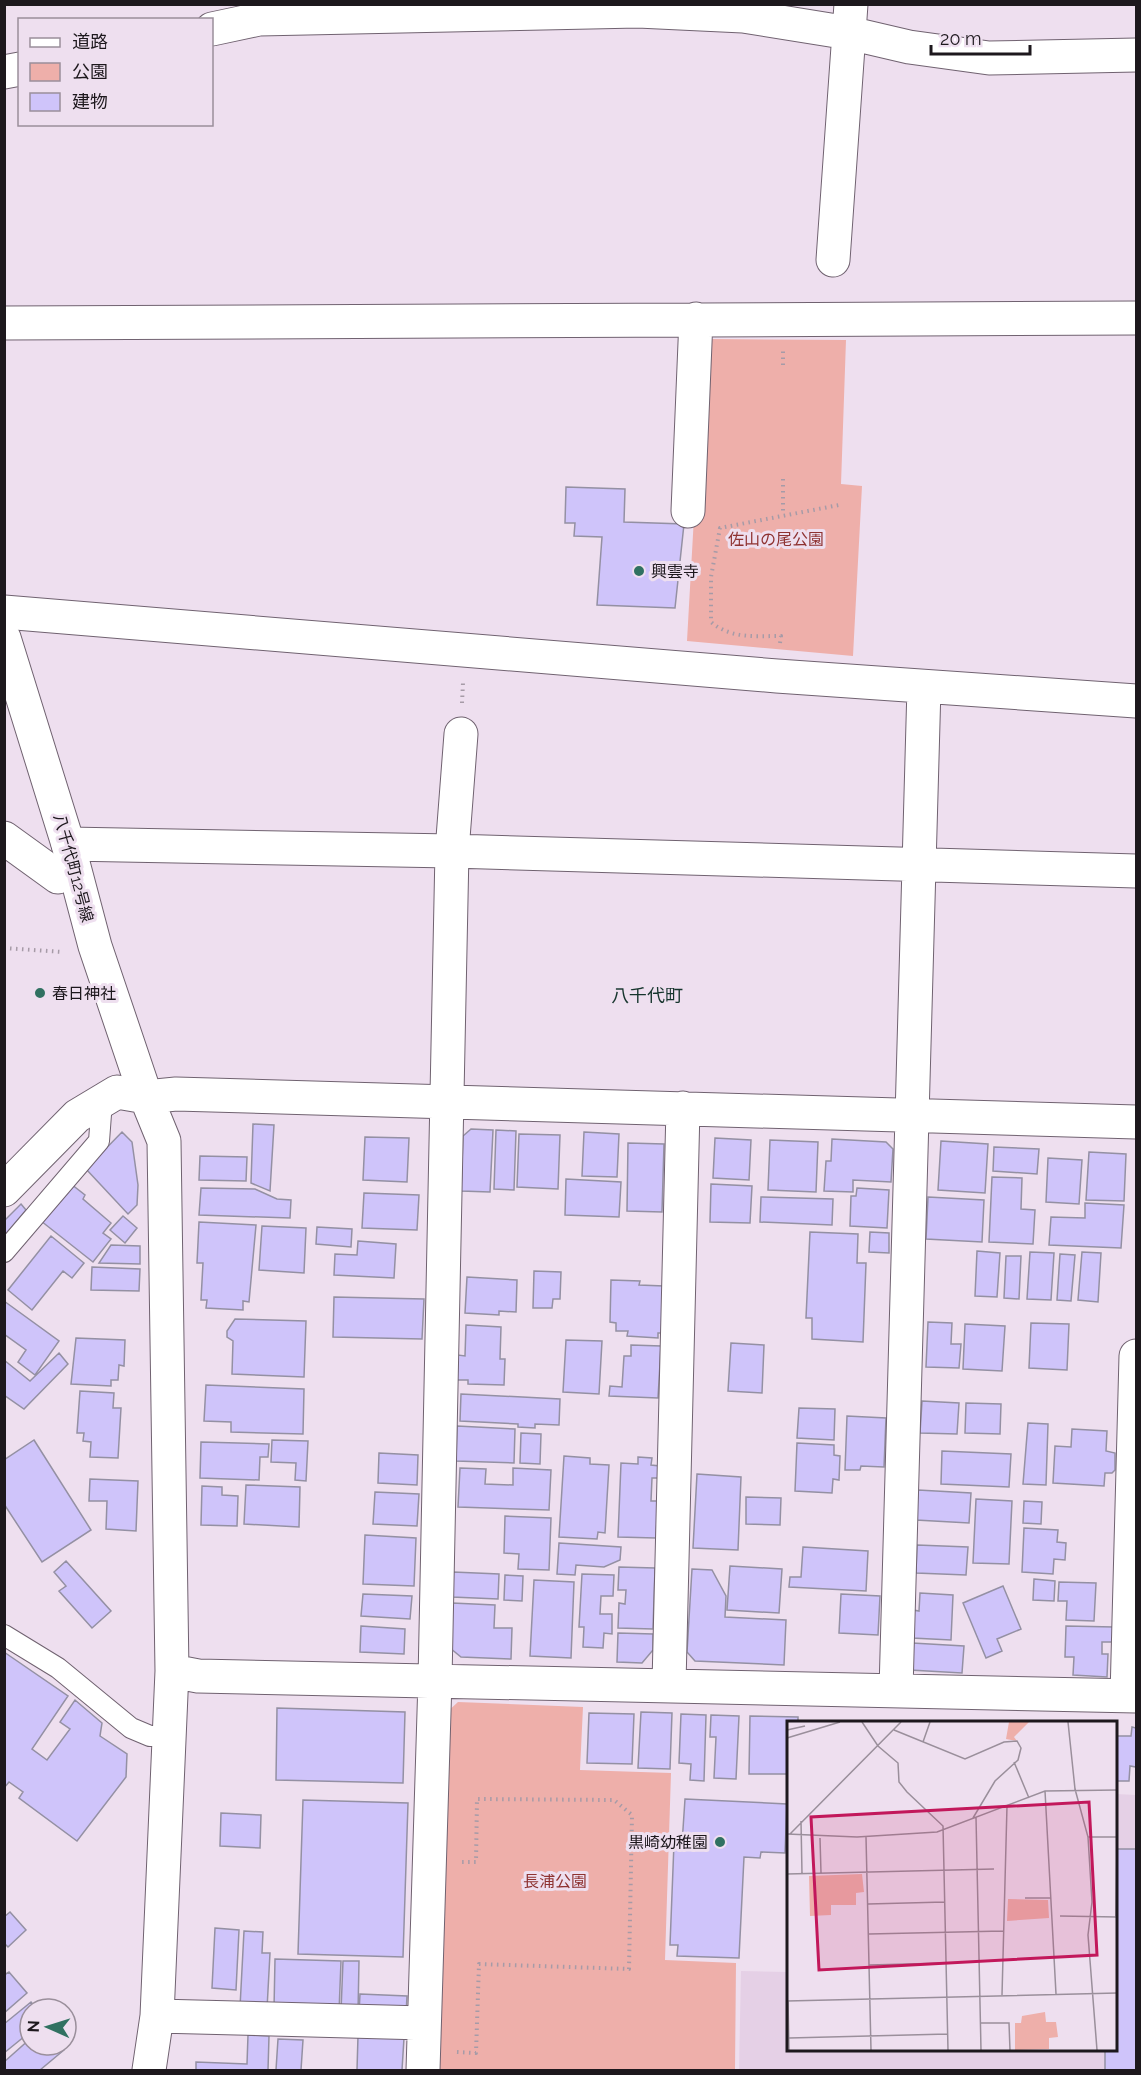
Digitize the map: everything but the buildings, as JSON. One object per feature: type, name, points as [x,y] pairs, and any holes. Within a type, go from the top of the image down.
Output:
[{"type":"street","points":[[213,29],[259,12],[638,11],[850,19],[909,47],[989,58],[1137,55]]},
{"type":"street","points":[[833,260],[850,19]]},
{"type":"street","points":[[4,323],[1137,318]]},
{"type":"street","points":[[688,511],[696,319]]},
{"type":"street","points":[[4,612],[464,651],[924,687],[1137,701]]},
{"type":"street","name":"八千代町12号線","points":[[4,638],[66,862],[146,1097],[164,1141],[172,1671],[157,2016],[149,2070]]},
{"type":"street","points":[[896,1690],[910,1115],[920,865],[924,687]]},
{"type":"street","points":[[157,2016],[423,2048],[435,1680],[452,851],[461,734]]},
{"type":"street","points":[[4,838],[66,862],[87,843],[1137,871]]},
{"type":"street","points":[[4,1190],[76,1116],[117,1092],[146,1097],[176,1094],[1137,1122]]},
{"type":"street","points":[[669,1684],[683,1108]]},
{"type":"street","points":[[172,1671],[198,1676],[669,1684],[1132,1696],[1137,1356]]},
{"type":"lane","points":[[4,845],[66,862]]},
{"type":"lane","points":[[4,1252],[99,1141],[102,1101]]},
{"type":"lane","points":[[4,1635],[58,1668],[131,1728],[150,1736],[170,1736]]},
{"type":"path","points":[[783,479],[783,515]]},
{"type":"path","points":[[781,636],[743,636],[723,632],[711,622],[711,577],[720,528],[839,505]]},
{"type":"path","points":[[461,734],[464,651]]},
{"type":"path","points":[[4,948],[76,953],[95,946]]},
{"type":"path","points":[[423,2048],[476,2053],[479,1964],[629,1969],[632,1815],[614,1800],[477,1799],[476,1862],[429,1862]]},
{"type":"shaded area","points":[[1117,1794],[1136,1795],[1136,2070],[739,2070],[741,1971],[787,1972],[787,2051],[1117,2051]]},
{"type":"green space","name":"佐山の尾公園","points":[[709,339],[846,340],[841,484],[862,486],[853,656],[687,641],[695,499]]},
{"type":"green space","name":"長浦公園","points":[[458,1702],[583,1707],[580,1770],[671,1773],[665,1960],[736,1963],[735,2070],[439,2070],[446,1713]]},
{"type":"place","name":"興雲寺","points":[[639,571]]},
{"type":"place","name":"春日神社","points":[[40,993]]},
{"type":"place","name":"黒崎幼稚園","points":[[720,1842]]},
{"type":"district","name":"八千代町","points":[[647,996]]}]
